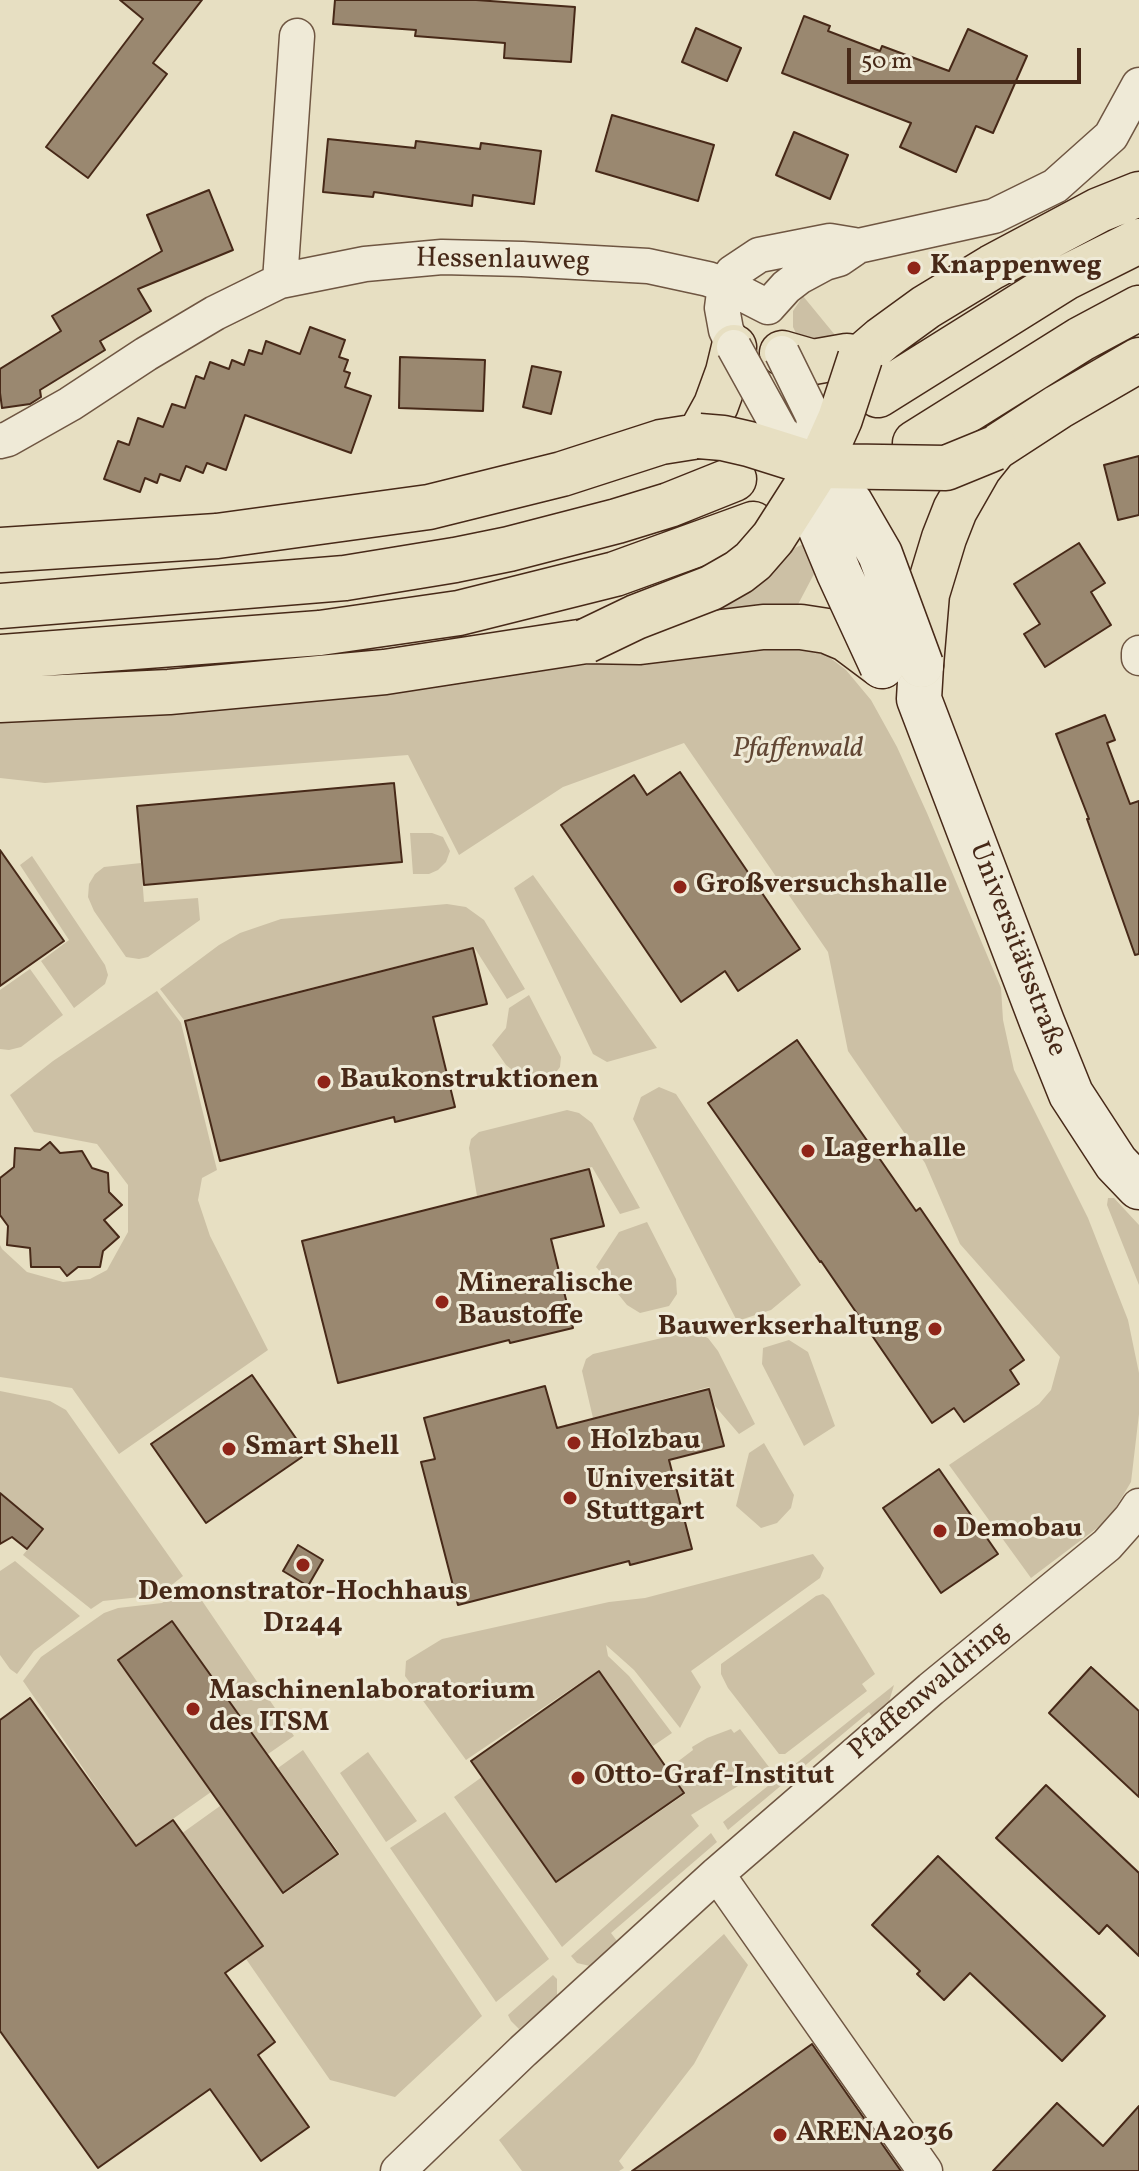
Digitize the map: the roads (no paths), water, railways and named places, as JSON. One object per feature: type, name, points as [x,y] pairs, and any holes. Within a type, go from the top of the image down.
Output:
[{"type":"highway","points":[[586,641],[636,617],[711,588],[739,572],[773,538],[819,466],[840,419],[869,377],[882,339],[926,307],[992,267],[1099,210],[1139,194]]},
{"type":"highway","points":[[869,377],[1139,241]]},
{"type":"highway","points":[[1081,339],[1116,302],[1139,291]]},
{"type":"highway","points":[[915,443],[1081,339],[1139,308]]},
{"type":"highway","points":[[699,436],[716,405],[728,372],[763,333],[813,362],[847,356],[869,377]]},
{"type":"highway","points":[[0,550],[217,536],[429,507],[562,474],[661,442],[699,436],[749,444],[819,466],[946,468],[995,448],[1139,360]]},
{"type":"highway","points":[[0,700],[169,692],[385,672],[586,641],[640,642],[763,627],[827,631],[846,639],[907,677],[944,538],[973,478],[995,448]]},
{"type":"highway","points":[[0,606],[332,579],[455,560],[617,521],[669,505],[734,479]]},
{"type":"highway","points":[[0,657],[320,633],[459,613],[615,574],[753,524]]},
{"type":"street","points":[[280,281],[297,36]]},
{"type":"street","points":[[763,333],[786,287],[858,246],[994,216],[1055,186],[1111,136],[1139,85]]},
{"type":"street","points":[[763,333],[726,330],[722,308],[725,285],[732,273],[759,255],[830,241],[858,246]]},
{"type":"street","name":"Hessenlauweg","points":[[0,441],[70,404],[215,313],[280,281],[365,264],[442,257],[648,266],[700,276],[725,285],[763,333]]},
{"type":"street","points":[[763,333],[813,416],[819,466]]},
{"type":"street","name":"Universitätsstraße","points":[[763,333],[781,432],[819,466],[851,504],[880,554],[907,677],[1071,1094],[1116,1163],[1139,1187]]},
{"type":"street","name":"Pfaffenwaldring","points":[[398,2171],[523,2051],[717,1874],[931,1689],[1107,1545],[1139,1506]]},
{"type":"street","points":[[717,1874],[925,2171]]},
{"type":"place","name":"Knappenweg","points":[[914,268]]},
{"type":"place","name":"Großversuchshalle","points":[[680,887]]},
{"type":"place","name":"Baukonstruktionen","points":[[324,1082]]},
{"type":"place","name":"Lagerhalle","points":[[808,1151]]},
{"type":"place","name":"Mineralische Baustoffe","points":[[442,1302]]},
{"type":"place","name":"Bauwerkserhaltung","points":[[935,1329]]},
{"type":"place","name":"Holzbau","points":[[574,1443]]},
{"type":"place","name":"Smart Shell","points":[[229,1449]]},
{"type":"place","name":"Universität Stuttgart","points":[[570,1498]]},
{"type":"place","name":"Demobau","points":[[940,1531]]},
{"type":"place","name":"Demonstrator-Hochhaus D1244","points":[[303,1565]]},
{"type":"place","name":"Maschinenlaboratorium des ITSM","points":[[193,1709]]},
{"type":"place","name":"Otto-Graf-Institut","points":[[578,1778]]},
{"type":"place","name":"ARENA2036","points":[[780,2135]]},
{"type":"park label","name":"Pfaffenwald","points":[[798,751]]}]
